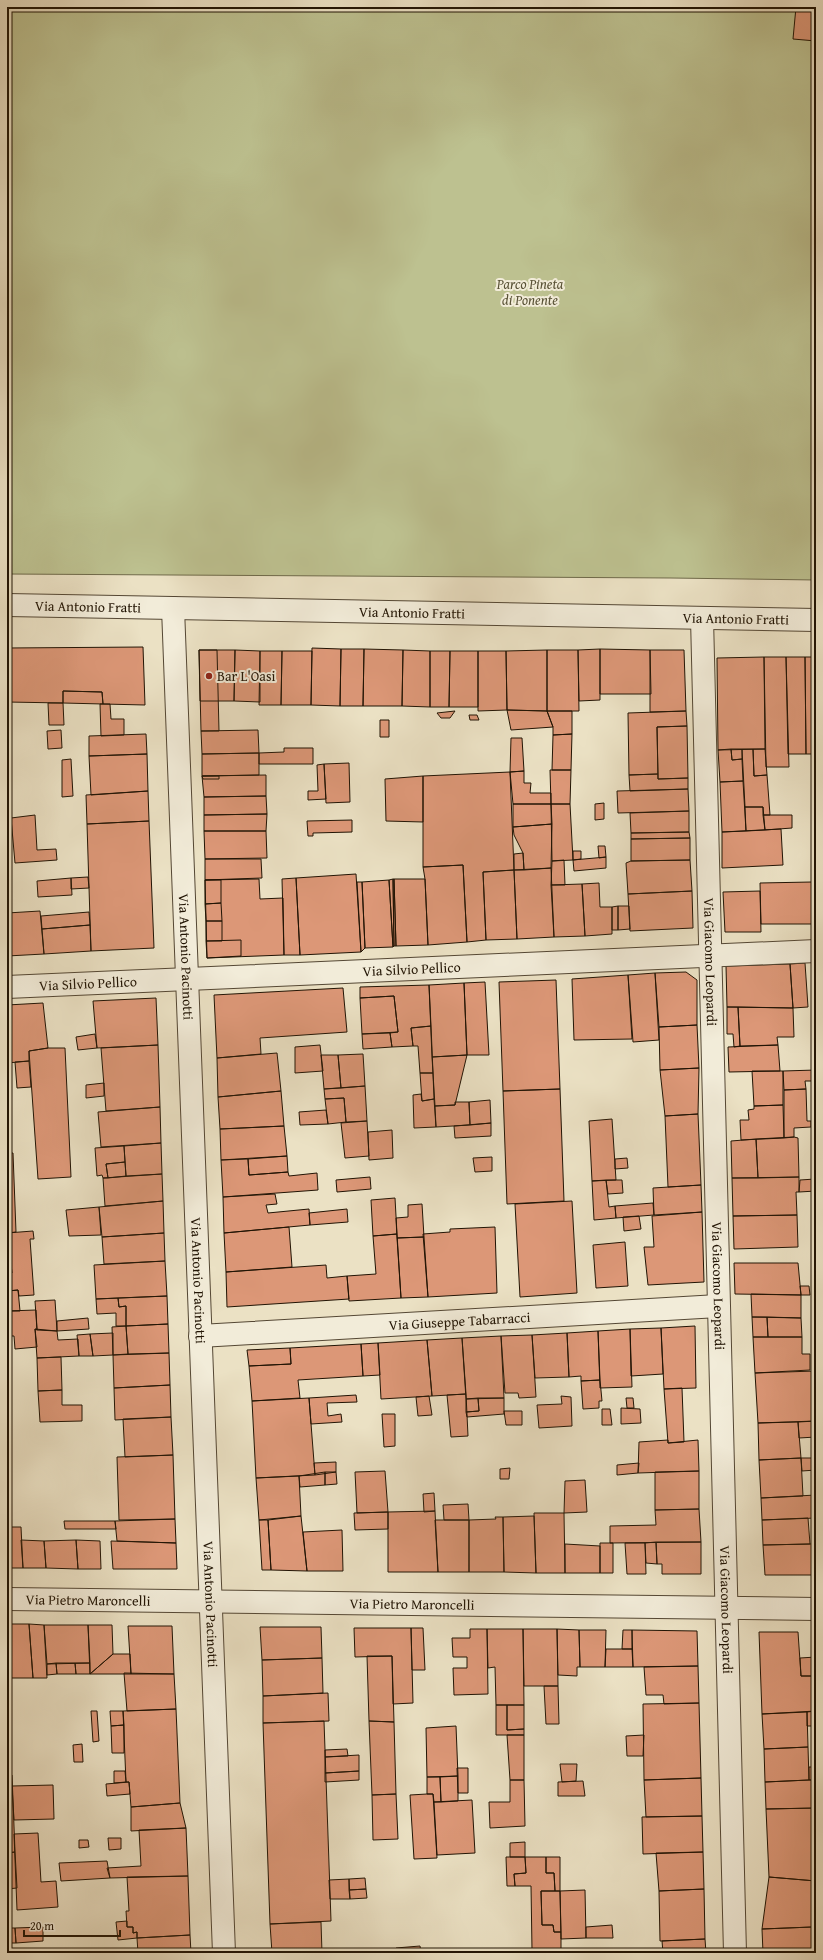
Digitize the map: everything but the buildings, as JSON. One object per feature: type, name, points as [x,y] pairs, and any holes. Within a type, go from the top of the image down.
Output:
[{"type":"street","name":"Via Antonio Fratti","points":[[7,605],[816,620]]},
{"type":"street","name":"Via Antonio Pacinotti","points":[[173,608],[224,1953]]},
{"type":"street","name":"Via Giacomo Leopardi","points":[[702,618],[735,1953]]},
{"type":"street","name":"Via Silvio Pellico","points":[[7,987],[710,954],[816,951]]},
{"type":"street","name":"Via Giuseppe Tabarracci","points":[[200,1336],[718,1306]]},
{"type":"street","name":"Via Pietro Maroncelli","points":[[7,1599],[816,1609]]},
{"type":"green space","name":"Parco Pineta di Ponente","points":[[7,7],[816,7],[816,580],[7,574]]},
{"type":"place","name":"Bar L'Oasi","points":[[209,676]]}]
